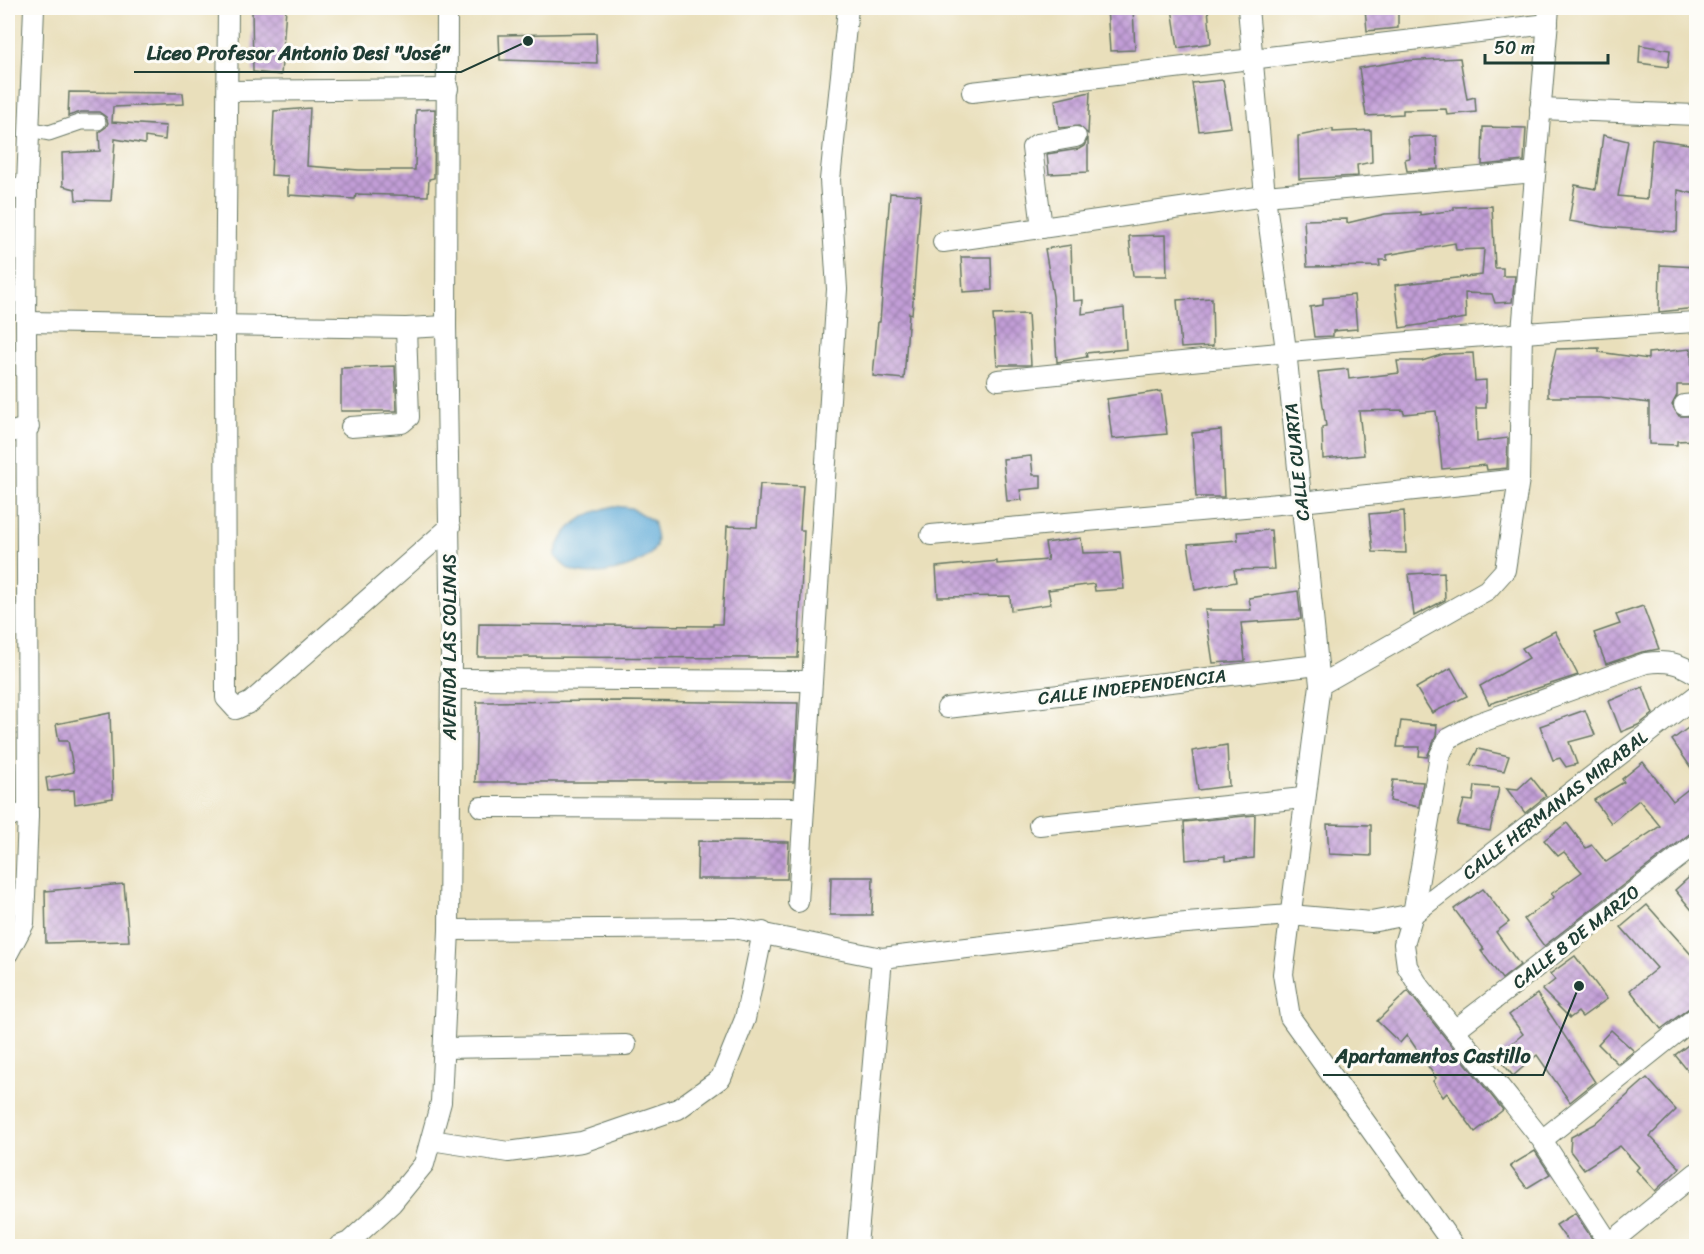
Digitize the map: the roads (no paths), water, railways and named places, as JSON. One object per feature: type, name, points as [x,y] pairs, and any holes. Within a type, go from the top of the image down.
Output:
[{"type":"street","points":[[8,953],[24,923],[28,816],[27,185],[34,8]]},
{"type":"street","points":[[228,8],[225,326],[226,698],[236,709],[251,702],[450,527]]},
{"type":"street","name":"AVENIDA LAS COLINAS","points":[[339,1246],[349,1242],[392,1203],[424,1164],[441,1102],[448,930],[450,679],[446,326],[447,8]]},
{"type":"street","points":[[798,902],[837,289],[830,180],[848,8]]},
{"type":"street","name":"CALLE CUARTA","points":[[1248,8],[1265,196],[1286,350],[1320,685],[1303,798],[1283,974],[1290,1017],[1454,1246]]},
{"type":"street","points":[[972,92],[1254,60],[1549,16],[1522,332],[1519,479],[1505,570],[1486,590],[1320,685]]},
{"type":"street","points":[[228,91],[448,89]]},
{"type":"street","points":[[1540,109],[1696,115]]},
{"type":"street","points":[[29,129],[49,133],[81,122],[99,122]]},
{"type":"street","points":[[1042,228],[1032,148],[1037,144],[1076,137]]},
{"type":"street","points":[[943,242],[1265,196],[1535,172]]},
{"type":"street","points":[[8,191],[27,185]]},
{"type":"street","points":[[26,322],[406,328],[446,326]]},
{"type":"street","points":[[998,380],[1286,350],[1522,332],[1696,322]]},
{"type":"street","points":[[351,427],[402,423],[409,417],[406,328]]},
{"type":"street","points":[[8,433],[29,427]]},
{"type":"street","points":[[931,535],[1301,502],[1519,479]]},
{"type":"street","points":[[1696,674],[1683,665],[1665,661],[1646,663],[1476,724],[1448,740],[1440,755],[1413,914],[1404,944],[1407,966],[1542,1140],[1610,1245],[1696,1173]]},
{"type":"street","name":"CALLE INDEPENDENCIA","points":[[947,708],[1318,665]]},
{"type":"street","points":[[450,679],[812,681]]},
{"type":"street","name":"CALLE HERMANAS MIRABAL","points":[[1413,914],[1696,696]]},
{"type":"street","points":[[1039,825],[1303,798]]},
{"type":"street","points":[[481,807],[804,808]]},
{"type":"street","points":[[8,814],[28,816]]},
{"type":"street","name":"CALLE 8 DE MARZO","points":[[1456,1029],[1696,844]]},
{"type":"street","points":[[448,930],[734,928],[882,958],[1150,927],[1290,915],[1371,922],[1413,914]]},
{"type":"street","points":[[431,1140],[508,1152],[582,1142],[678,1109],[721,1078],[745,1019],[762,932]]},
{"type":"street","points":[[857,1246],[882,958]]},
{"type":"street","points":[[1542,1140],[1696,1017]]},
{"type":"street","points":[[444,1048],[626,1045]]},
{"type":"water","points":[[614,506],[631,508],[653,521],[657,538],[655,548],[640,561],[617,570],[593,574],[570,570],[555,556],[563,537],[576,522],[584,517]]},
{"type":"place","name":"Liceo Profesor Antonio Desi \"José\"","points":[[528,41]]},
{"type":"place","name":"Apartamentos Castillo","points":[[1579,986]]}]
